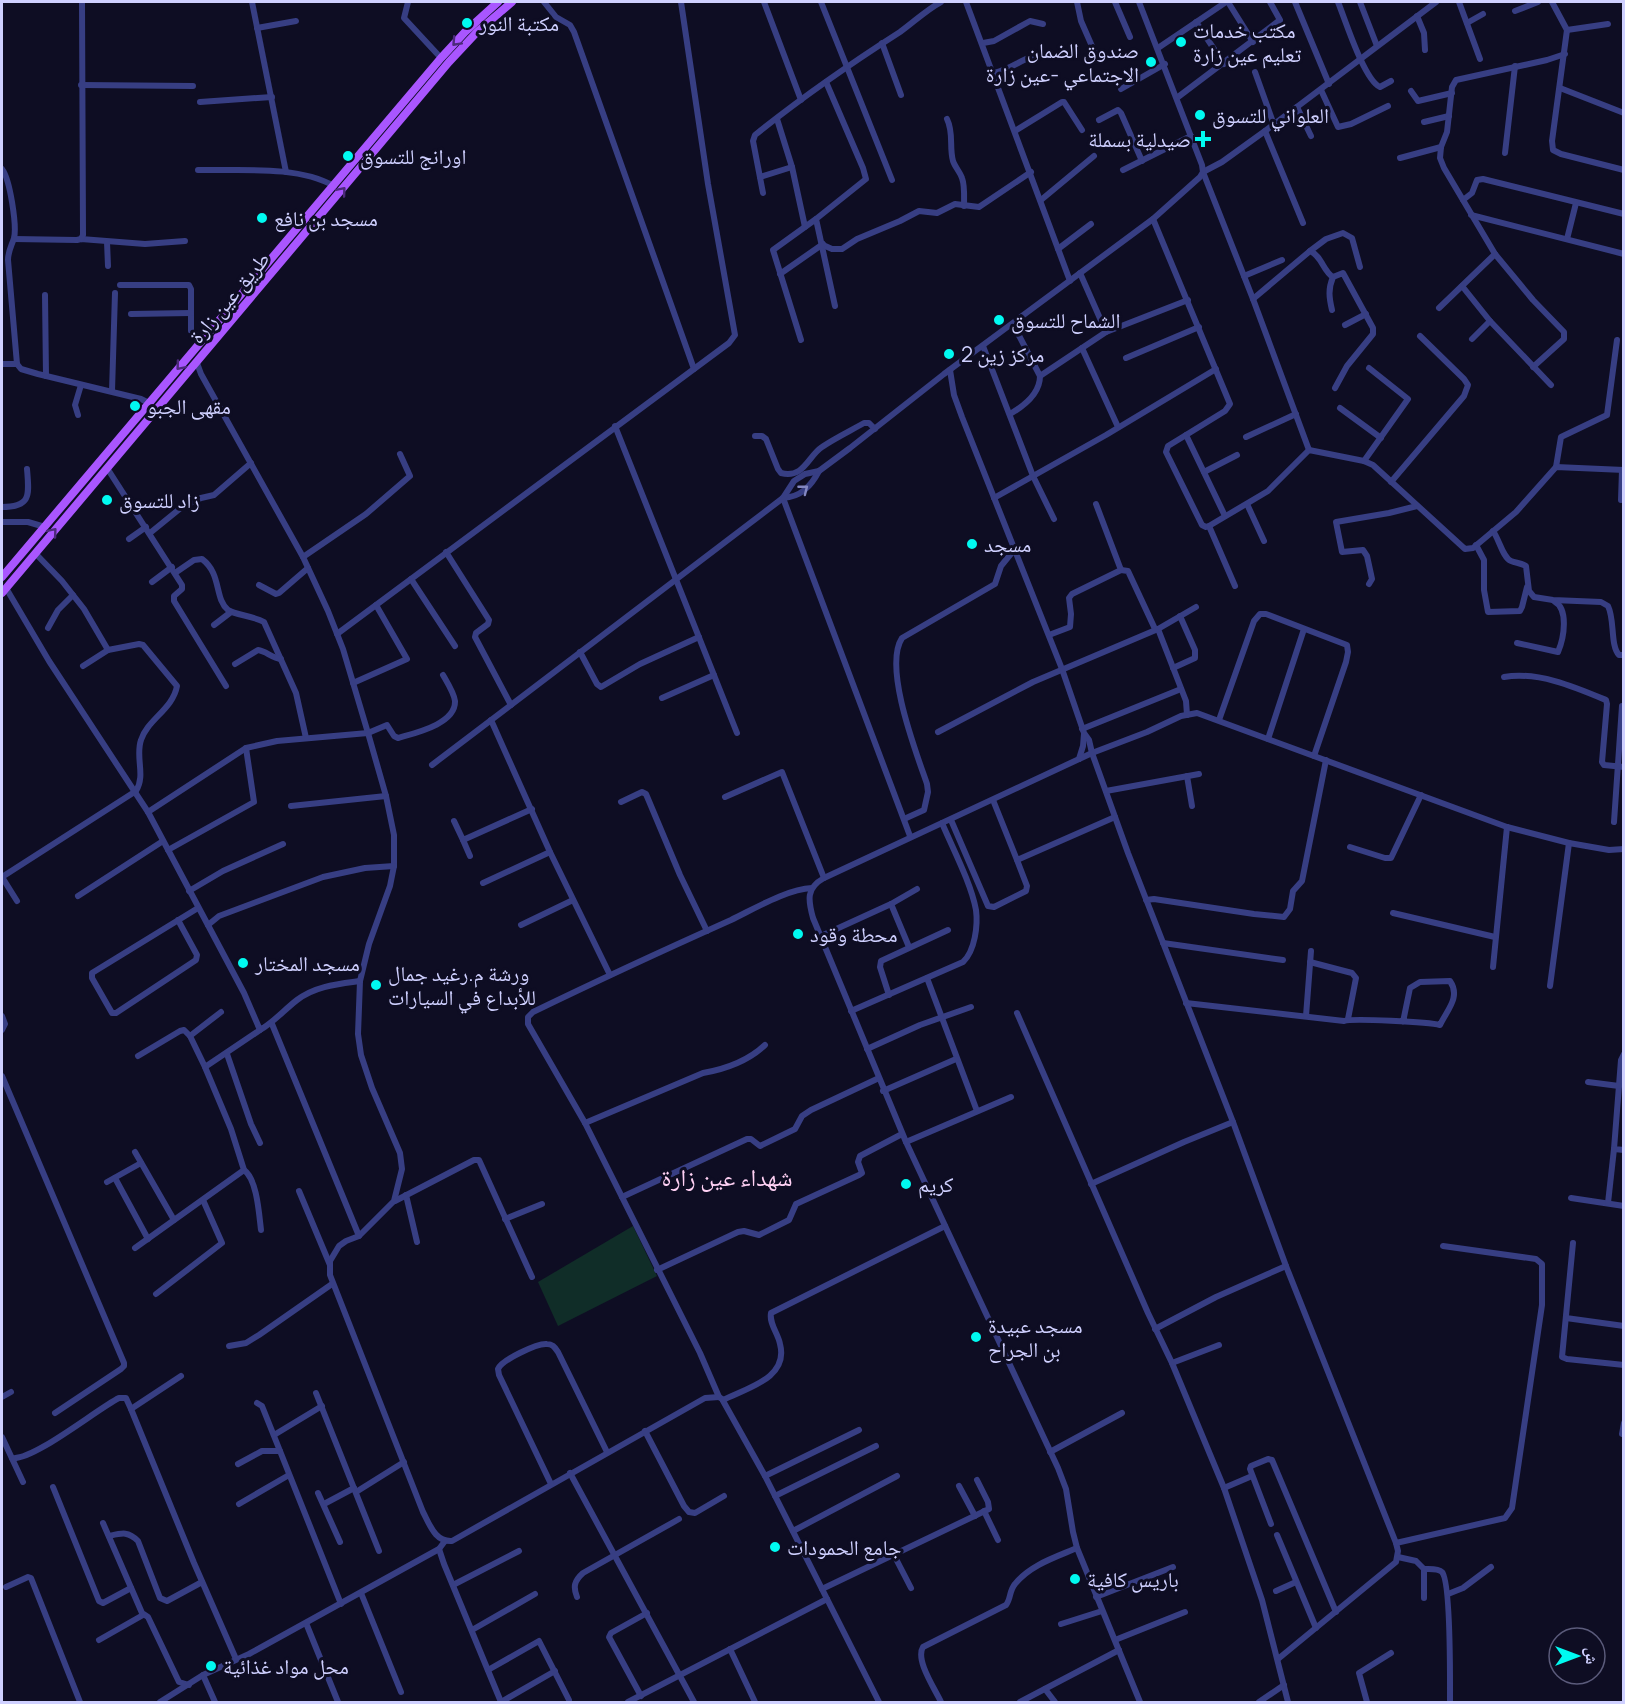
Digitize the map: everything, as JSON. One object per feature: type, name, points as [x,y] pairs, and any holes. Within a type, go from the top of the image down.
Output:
[{"type":"main road","name":"طريق عين زارة","points":[[2,577],[441,58],[498,2]]},
{"type":"main road","name":"طريق عين زارة","points":[[4,590],[458,52],[512,2]]},
{"type":"street","points":[[81,239],[83,235],[82,2]]},
{"type":"street","points":[[252,2],[286,172]]},
{"type":"street","points":[[408,2],[404,18],[441,58]]},
{"type":"street","points":[[544,2],[556,18],[570,25],[574,32],[694,369]]},
{"type":"street","points":[[337,634],[729,343],[735,333],[708,184],[681,2]]},
{"type":"street","points":[[764,2],[801,100]]},
{"type":"street","points":[[821,2],[892,180]]},
{"type":"street","points":[[763,193],[754,136],[846,67],[941,2]]},
{"type":"street","points":[[966,2],[1070,281]]},
{"type":"street","points":[[1077,2],[1081,21],[1095,53]]},
{"type":"street","points":[[1115,2],[1130,38]]},
{"type":"street","points":[[1139,2],[1178,97],[1203,172],[1309,450]]},
{"type":"street","points":[[1158,48],[1227,2],[1253,42]]},
{"type":"street","points":[[1178,97],[1280,20],[1270,2]]},
{"type":"street","points":[[1295,2],[1329,84]]},
{"type":"street","points":[[1338,2],[1360,59],[1378,87],[1391,81]]},
{"type":"street","points":[[1360,2],[1377,46]]},
{"type":"street","points":[[783,498],[791,498],[808,488],[819,471],[1153,219],[1203,172],[1233,155],[1436,2]]},
{"type":"street","points":[[1459,2],[1480,59]]},
{"type":"street","points":[[1515,11],[1538,2]]},
{"type":"street","points":[[1552,2],[1567,30],[1552,141],[1553,150],[1623,170]]},
{"type":"street","points":[[1467,22],[1483,14]]},
{"type":"street","points":[[1417,16],[1424,33],[1425,50]]},
{"type":"street","points":[[257,28],[296,21]]},
{"type":"street","points":[[983,43],[994,41],[1030,21],[1043,24]]},
{"type":"street","points":[[1196,22],[1224,63]]},
{"type":"street","points":[[1567,30],[1608,24]]},
{"type":"street","points":[[882,43],[901,95]]},
{"type":"street","points":[[994,73],[1007,70],[1032,56],[1050,53]]},
{"type":"street","points":[[1533,367],[1564,339],[1564,332],[1533,300],[1495,254],[1441,162],[1441,147],[1447,132],[1454,83],[1459,78],[1565,54]]},
{"type":"street","points":[[1121,89],[1165,64]]},
{"type":"street","points":[[1505,153],[1515,66]]},
{"type":"street","points":[[1255,72],[1274,125]]},
{"type":"street","points":[[801,340],[773,250],[866,179],[826,82]]},
{"type":"street","points":[[81,85],[193,86]]},
{"type":"street","points":[[1560,88],[1623,113]]},
{"type":"street","points":[[1321,90],[1338,127],[1351,124],[1388,106]]},
{"type":"street","points":[[1411,91],[1418,101],[1452,93]]},
{"type":"street","points":[[200,102],[272,97]]},
{"type":"street","points":[[1015,131],[1062,102],[1065,102],[1082,130]]},
{"type":"street","points":[[1297,107],[1311,136]]},
{"type":"street","points":[[1099,120],[1118,110],[1142,161]]},
{"type":"street","points":[[1424,122],[1449,116]]},
{"type":"street","points":[[777,119],[792,167],[805,227]]},
{"type":"street","points":[[948,119],[952,133],[953,159],[964,187],[962,193],[964,206]]},
{"type":"street","points":[[1265,131],[1303,223]]},
{"type":"street","points":[[1123,170],[1191,136]]},
{"type":"street","points":[[1400,158],[1441,147]]},
{"type":"street","points":[[1041,200],[1094,156]]},
{"type":"street","points":[[760,177],[792,167]]},
{"type":"street","points":[[2,169],[13,204],[14,239],[5,260],[17,364],[21,369],[141,399],[149,403]]},
{"type":"street","points":[[198,170],[286,172],[315,177],[334,186]]},
{"type":"street","points":[[823,244],[839,250],[857,239],[919,211],[937,213],[955,204],[979,207],[1031,172]]},
{"type":"street","points":[[1463,200],[1472,193],[1476,182],[1480,179],[1623,214]]},
{"type":"street","points":[[1567,239],[1576,203]]},
{"type":"street","points":[[1471,215],[1623,254]]},
{"type":"street","points":[[816,219],[835,306]]},
{"type":"street","points":[[1153,219],[1230,406],[1168,446],[1166,452],[1202,525],[1209,526],[1268,491],[1309,450]]},
{"type":"street","points":[[1059,249],[1091,224]]},
{"type":"street","points":[[1253,299],[1326,239],[1343,233],[1352,238],[1360,267]]},
{"type":"street","points":[[14,239],[81,239],[144,244],[185,241]]},
{"type":"street","points":[[107,242],[108,267]]},
{"type":"street","points":[[780,273],[823,244]]},
{"type":"street","points":[[1310,251],[1317,255],[1333,277]]},
{"type":"street","points":[[1439,308],[1495,254]]},
{"type":"street","points":[[1244,276],[1282,260]]},
{"type":"street","points":[[1080,273],[1106,332]]},
{"type":"street","points":[[1332,310],[1329,297],[1333,277],[1340,273],[1344,274],[1373,328],[1373,334],[1347,366],[1335,388]]},
{"type":"street","points":[[120,285],[189,285],[192,289],[191,331],[202,340]]},
{"type":"street","points":[[1462,286],[1490,321],[1551,385]]},
{"type":"street","points":[[112,392],[115,292]]},
{"type":"street","points":[[2,293],[10,293]]},
{"type":"street","points":[[45,295],[46,376]]},
{"type":"street","points":[[1040,376],[1106,332],[1188,300]]},
{"type":"street","points":[[131,314],[191,313]]},
{"type":"street","points":[[1345,325],[1366,314]]},
{"type":"street","points":[[1472,339],[1490,321]]},
{"type":"street","points":[[1010,414],[1019,409],[1038,388],[1040,376],[1013,324]]},
{"type":"street","points":[[1126,358],[1198,327]]},
{"type":"street","points":[[1390,482],[1467,390],[1468,385],[1464,379],[1420,336]]},
{"type":"street","points":[[1309,450],[1364,461],[1373,465],[1462,547],[1476,546],[1516,512],[1556,467],[1561,437],[1607,415],[1617,340]]},
{"type":"street","points":[[983,346],[1033,476],[1054,519]]},
{"type":"street","points":[[1082,348],[1119,428]]},
{"type":"street","points":[[196,363],[303,557],[337,634],[386,796],[394,835],[394,866],[390,886],[369,944],[360,981],[358,1034],[361,1055],[372,1088],[400,1154],[402,1169],[394,1201]]},
{"type":"street","points":[[2,364],[17,364]]},
{"type":"street","points":[[1364,461],[1408,399],[1369,368]]},
{"type":"street","points":[[994,498],[1119,428],[1216,369]]},
{"type":"street","points":[[950,370],[954,395],[1062,669],[1083,731],[1089,740],[1146,900],[1233,1122],[1286,1266],[1396,1542],[1398,1557],[1392,1566],[1278,1659]]},
{"type":"street","points":[[187,374],[203,378]]},
{"type":"street","points":[[78,415],[75,405],[81,385]]},
{"type":"street","points":[[1340,408],[1381,438]]},
{"type":"street","points":[[1246,437],[1296,414]]},
{"type":"street","points":[[755,436],[762,436],[766,439],[778,470],[785,474],[801,469],[812,460],[819,449],[864,423],[869,423],[875,429]]},
{"type":"street","points":[[615,426],[737,733]]},
{"type":"street","points":[[1186,435],[1225,516]]},
{"type":"street","points":[[303,557],[366,514],[410,476],[400,454]]},
{"type":"street","points":[[1204,472],[1237,455]]},
{"type":"street","points":[[129,539],[148,530],[182,507],[214,495],[251,463]]},
{"type":"street","points":[[1556,467],[1623,470],[1621,500]]},
{"type":"street","points":[[107,468],[183,587],[174,596],[174,601],[226,686]]},
{"type":"street","points":[[2,507],[17,506],[25,501],[29,492],[27,469]]},
{"type":"street","points":[[432,765],[783,498],[794,481],[805,474],[819,471]]},
{"type":"street","points":[[783,498],[910,836]]},
{"type":"street","points":[[1096,504],[1121,570]]},
{"type":"street","points":[[1247,504],[1264,541]]},
{"type":"street","points":[[17,506],[22,522]]},
{"type":"street","points":[[1369,584],[1372,579],[1367,556],[1363,550],[1342,552],[1336,522],[1417,506]]},
{"type":"street","points":[[2,522],[22,522],[45,527]]},
{"type":"street","points":[[1209,526],[1235,586]]},
{"type":"street","points":[[1493,531],[1501,544],[1504,556],[1510,561],[1526,566],[1530,594],[1534,597],[1553,600],[1588,600],[1602,602],[1608,606],[1613,622],[1615,650],[1619,655],[1623,655]]},
{"type":"street","points":[[1476,546],[1484,560],[1484,590],[1488,612],[1520,611],[1528,583]]},
{"type":"street","points":[[904,819],[924,810],[928,792],[899,689],[897,666],[900,642],[902,638],[930,620],[965,603],[995,584],[1006,557],[1014,550]]},
{"type":"street","points":[[446,552],[489,620],[475,637],[511,705]]},
{"type":"street","points":[[35,553],[62,580],[84,609],[108,650]]},
{"type":"street","points":[[152,582],[194,560],[202,559],[212,569],[218,583],[221,600],[226,608],[231,612],[264,622],[296,693],[306,738]]},
{"type":"street","points":[[259,585],[276,594],[279,593],[308,568]]},
{"type":"street","points":[[1048,635],[1070,627],[1072,622],[1069,598],[1072,594],[1121,570],[1128,572],[1173,668],[1186,701],[1187,715]]},
{"type":"street","points":[[411,579],[455,646]]},
{"type":"street","points":[[4,590],[136,791],[208,925],[260,1030]]},
{"type":"street","points":[[48,628],[58,610],[73,595]]},
{"type":"street","points":[[1516,643],[1558,652],[1564,619],[1561,607],[1553,600]]},
{"type":"street","points":[[353,683],[407,659],[376,605]]},
{"type":"street","points":[[938,732],[989,704],[1062,669],[1156,629],[1196,607]]},
{"type":"street","points":[[214,625],[231,612]]},
{"type":"street","points":[[1219,720],[1254,621],[1260,614],[1266,614],[1347,645],[1348,652],[1314,756]]},
{"type":"street","points":[[1173,668],[1195,658],[1195,650],[1180,616]]},
{"type":"street","points":[[1268,739],[1304,629]]},
{"type":"street","points":[[580,652],[597,684],[601,687],[640,664],[699,637]]},
{"type":"street","points":[[17,901],[2,877],[136,791],[141,777],[141,741],[167,706],[177,686],[140,644],[108,650],[83,666]]},
{"type":"street","points":[[235,664],[258,650],[273,658],[281,659]]},
{"type":"street","points":[[148,812],[246,748],[277,741],[368,733],[387,726],[398,738],[432,728],[452,713],[455,699],[443,675]]},
{"type":"street","points":[[662,698],[714,675]]},
{"type":"street","points":[[1504,678],[1526,675],[1544,678],[1606,700],[1602,762],[1604,765],[1621,767]]},
{"type":"street","points":[[1083,731],[1181,689]]},
{"type":"street","points":[[1614,822],[1621,767],[1622,706]]},
{"type":"street","points":[[1140,1702],[1077,1548],[1072,1532],[1066,1489],[883,1091],[808,901],[812,888],[824,878],[910,836],[951,820],[1092,753],[1197,713],[1507,827],[1569,843],[1610,850],[1623,849]]},
{"type":"street","points":[[491,720],[550,852],[610,975]]},
{"type":"street","points":[[1079,759],[1083,746],[1083,731]]},
{"type":"street","points":[[168,850],[254,802],[246,748]]},
{"type":"street","points":[[1146,900],[1164,900],[1284,917],[1290,909],[1293,891],[1302,881],[1326,760]]},
{"type":"street","points":[[725,796],[782,772],[824,878]]},
{"type":"street","points":[[1106,791],[1199,774]]},
{"type":"street","points":[[1187,776],[1192,806]]},
{"type":"street","points":[[621,802],[642,792],[646,794],[680,875],[707,931]]},
{"type":"street","points":[[1350,847],[1391,858],[1421,795]]},
{"type":"street","points":[[291,806],[386,796]]},
{"type":"street","points":[[951,820],[988,906],[994,907],[1026,891],[1027,886],[993,800]]},
{"type":"street","points":[[463,840],[532,809]]},
{"type":"street","points":[[1017,860],[1115,817]]},
{"type":"street","points":[[454,821],[470,856]]},
{"type":"street","points":[[851,1011],[968,958],[972,948],[976,912],[973,898],[942,823]]},
{"type":"street","points":[[1493,967],[1507,827]]},
{"type":"street","points":[[78,896],[163,841]]},
{"type":"street","points":[[1550,986],[1569,843]]},
{"type":"street","points":[[189,891],[223,871],[283,844]]},
{"type":"street","points":[[483,883],[550,852]]},
{"type":"street","points":[[208,925],[219,916],[323,877],[365,868],[394,866]]},
{"type":"street","points":[[812,888],[802,888],[610,975],[533,1012],[528,1017],[528,1024],[585,1123],[721,1398],[765,1476],[879,1702]]},
{"type":"street","points":[[821,936],[917,890]]},
{"type":"street","points":[[520,925],[573,900]]},
{"type":"street","points":[[891,904],[909,947]]},
{"type":"street","points":[[178,921],[198,957],[116,1013],[112,1013],[92,978],[92,973],[198,908]]},
{"type":"street","points":[[1393,913],[1495,937]]},
{"type":"street","points":[[889,994],[879,964],[881,961],[948,930]]},
{"type":"street","points":[[1163,943],[1283,960]]},
{"type":"street","points":[[1306,1016],[1311,951]]},
{"type":"street","points":[[1310,962],[1354,975],[1356,978],[1348,1019]]},
{"type":"street","points":[[927,978],[977,1111]]},
{"type":"street","points":[[205,1067],[272,1024],[292,1004],[309,993],[320,988],[360,981]]},
{"type":"street","points":[[1186,1004],[1344,1021],[1348,1019],[1440,1025],[1453,1004],[1454,986],[1450,981],[1420,982],[1410,988],[1403,1022]]},
{"type":"street","points":[[867,1049],[941,1017],[971,1007]]},
{"type":"street","points":[[190,1036],[221,1012]]},
{"type":"street","points":[[1017,1013],[1172,1364],[1224,1488],[1262,1600],[1288,1702]]},
{"type":"street","points":[[2,1016],[5,1024],[2,1030]]},
{"type":"street","points":[[272,1024],[359,1236]]},
{"type":"street","points":[[138,1056],[180,1031],[184,1030],[190,1036],[231,1129],[244,1170],[251,1178],[261,1230]]},
{"type":"street","points":[[585,1123],[703,1073],[720,1070],[753,1056],[765,1045]]},
{"type":"street","points":[[227,1054],[251,1124],[260,1143]]},
{"type":"street","points":[[1608,1203],[1623,1054]]},
{"type":"street","points":[[883,1091],[956,1059]]},
{"type":"street","points":[[2,1076],[124,1363],[121,1369],[55,1413]]},
{"type":"street","points":[[622,1197],[747,1139],[751,1139],[760,1146],[795,1129],[802,1116],[811,1110],[879,1078]]},
{"type":"street","points":[[1588,1082],[1619,1086]]},
{"type":"street","points":[[906,1142],[1011,1096]]},
{"type":"street","points":[[1091,1184],[1233,1122]]},
{"type":"street","points":[[657,1270],[738,1232],[744,1231],[759,1235],[789,1220],[796,1204],[859,1175],[862,1173],[858,1162],[860,1156],[902,1134]]},
{"type":"street","points":[[1614,1149],[1623,1150]]},
{"type":"street","points":[[135,1152],[174,1220]]},
{"type":"street","points":[[445,1541],[435,1535],[423,1512],[332,1284],[330,1261],[334,1253],[346,1241],[359,1236],[394,1201],[477,1159],[532,1276]]},
{"type":"street","points":[[107,1182],[141,1163]]},
{"type":"street","points":[[135,1248],[244,1170]]},
{"type":"street","points":[[115,1178],[148,1239]]},
{"type":"street","points":[[299,1191],[331,1269]]},
{"type":"street","points":[[406,1195],[417,1242]]},
{"type":"street","points":[[1571,1198],[1623,1206]]},
{"type":"street","points":[[156,1294],[222,1243],[203,1200]]},
{"type":"street","points":[[505,1219],[542,1204]]},
{"type":"street","points":[[160,1702],[203,1676],[249,1654],[361,1593],[439,1549],[445,1541],[460,1537],[705,1398],[721,1398],[766,1379],[777,1370],[782,1352],[770,1318],[771,1313],[945,1226]]},
{"type":"street","points":[[1573,1243],[1562,1354],[1564,1358],[1623,1365]]},
{"type":"street","points":[[1396,1542],[1505,1518],[1512,1508],[1542,1305],[1542,1264],[1536,1258],[1443,1246]]},
{"type":"street","points":[[1155,1329],[1216,1297],[1286,1266]]},
{"type":"street","points":[[229,1347],[246,1343],[332,1284]]},
{"type":"street","points":[[1566,1318],[1623,1326]]},
{"type":"street","points":[[551,1484],[499,1375],[498,1369],[502,1362],[539,1345],[553,1346],[608,1452]]},
{"type":"street","points":[[1172,1364],[1219,1345]]},
{"type":"street","points":[[131,1409],[181,1376]]},
{"type":"street","points":[[2,1397],[11,1392]]},
{"type":"street","points":[[316,1393],[379,1551]]},
{"type":"street","points":[[12,1458],[21,1457],[57,1439],[119,1398],[126,1398],[201,1582],[236,1659]]},
{"type":"street","points":[[257,1403],[262,1406],[341,1604]]},
{"type":"street","points":[[274,1435],[322,1406]]},
{"type":"street","points":[[1050,1452],[1122,1413]]},
{"type":"street","points":[[1622,1434],[1623,1423]]},
{"type":"street","points":[[765,1476],[859,1430]]},
{"type":"street","points":[[645,1431],[689,1512],[695,1513],[724,1496]]},
{"type":"street","points":[[2,1437],[23,1482]]},
{"type":"street","points":[[775,1496],[876,1446]]},
{"type":"street","points":[[238,1464],[262,1451],[280,1451]]},
{"type":"street","points":[[1271,1524],[1252,1476],[1251,1466],[1268,1459],[1272,1460],[1336,1612]]},
{"type":"street","points":[[324,1504],[355,1490],[404,1462]]},
{"type":"street","points":[[570,1473],[694,1702]]},
{"type":"street","points":[[239,1504],[289,1475]]},
{"type":"street","points":[[793,1531],[897,1476]]},
{"type":"street","points":[[1224,1488],[1252,1476]]},
{"type":"street","points":[[822,1589],[990,1507],[977,1480]]},
{"type":"street","points":[[959,1486],[975,1516]]},
{"type":"street","points":[[53,1487],[99,1601],[103,1603],[131,1588]]},
{"type":"street","points":[[318,1493],[340,1542]]},
{"type":"street","points":[[984,1511],[998,1540]]},
{"type":"street","points":[[577,1597],[574,1587],[578,1578],[679,1519]]},
{"type":"street","points":[[103,1523],[143,1615],[148,1617],[178,1682],[189,1685]]},
{"type":"street","points":[[109,1536],[124,1532],[131,1534],[138,1541],[160,1598],[167,1601],[201,1582]]},
{"type":"street","points":[[1277,1535],[1316,1628]]},
{"type":"street","points":[[941,1702],[921,1661],[920,1653],[923,1647],[1005,1605],[1010,1601],[1010,1591],[1015,1583],[1033,1567],[1077,1548]]},
{"type":"street","points":[[439,1549],[501,1702],[555,1671]]},
{"type":"street","points":[[453,1586],[519,1551]]},
{"type":"street","points":[[894,1555],[911,1588]]},
{"type":"street","points":[[1398,1557],[1416,1561],[1424,1569],[1439,1570],[1443,1573],[1448,1594],[1450,1702]]},
{"type":"street","points":[[1096,1598],[1173,1567]]},
{"type":"street","points":[[1448,1594],[1463,1588],[1491,1567]]},
{"type":"street","points":[[1424,1569],[1424,1598]]},
{"type":"street","points":[[6,1587],[30,1578],[80,1702]]},
{"type":"street","points":[[1276,1591],[1296,1582]]},
{"type":"street","points":[[361,1593],[400,1692]]},
{"type":"street","points":[[472,1630],[535,1594]]},
{"type":"street","points":[[628,1702],[827,1599]]},
{"type":"street","points":[[1061,1624],[1102,1611]]},
{"type":"street","points":[[1115,1640],[1185,1612]]},
{"type":"street","points":[[641,1696],[609,1637],[611,1633],[647,1613]]},
{"type":"street","points":[[99,1640],[143,1615]]},
{"type":"street","points":[[306,1623],[338,1702]]},
{"type":"street","points":[[488,1670],[539,1641],[569,1700]]},
{"type":"street","points":[[730,1649],[754,1702]]},
{"type":"street","points":[[1020,1702],[1119,1650]]},
{"type":"street","points":[[1367,1702],[1359,1673],[1391,1653]]},
{"type":"street","points":[[203,1676],[215,1702]]},
{"type":"street","points":[[1259,1702],[1284,1685]]},
{"type":"street","points":[[1045,1689],[1055,1702]]},
{"type":"green space","points":[[633,1226],[657,1276],[558,1326],[538,1282]]},
{"type":"place","name":"مكتبة النور","points":[[467,23]]},
{"type":"place","name":"مكتب خدمات تعليم عين زارة","points":[[1181,42]]},
{"type":"place","name":"صندوق الضمان الاجتماعي -عين زارة","points":[[1151,62]]},
{"type":"place","name":"العلواني للتسوق","points":[[1200,115]]},
{"type":"place","name":"صيدلية بسملة","points":[[1203,139]]},
{"type":"place","name":"اورانج للتسوق","points":[[348,156]]},
{"type":"place","name":"مسجد بن نافع","points":[[262,218]]},
{"type":"place","name":"الشماح للتسوق","points":[[999,320]]},
{"type":"place","name":"مركز زين 2","points":[[949,354]]},
{"type":"place","name":"مقهى الجبو","points":[[135,406]]},
{"type":"place","name":"زاد للتسوق","points":[[107,500]]},
{"type":"place","name":"مسجد","points":[[972,544]]},
{"type":"place","name":"محطة وقود","points":[[798,934]]},
{"type":"place","name":"مسجد المختار","points":[[243,963]]},
{"type":"place","name":"ورشة م.رغيد جمال للأبداع في السيارات","points":[[376,985]]},
{"type":"place","name":"كريم","points":[[906,1184]]},
{"type":"place","name":"مسجد عبيدة بن الجراح","points":[[976,1337]]},
{"type":"place","name":"جامع الحمودات","points":[[775,1547]]},
{"type":"place","name":"باريس كافية","points":[[1075,1579]]},
{"type":"place","name":"محل مواد غذائية","points":[[211,1666]]},
{"type":"district","name":"شهداء عين زارة","points":[[727,1176]]}]
